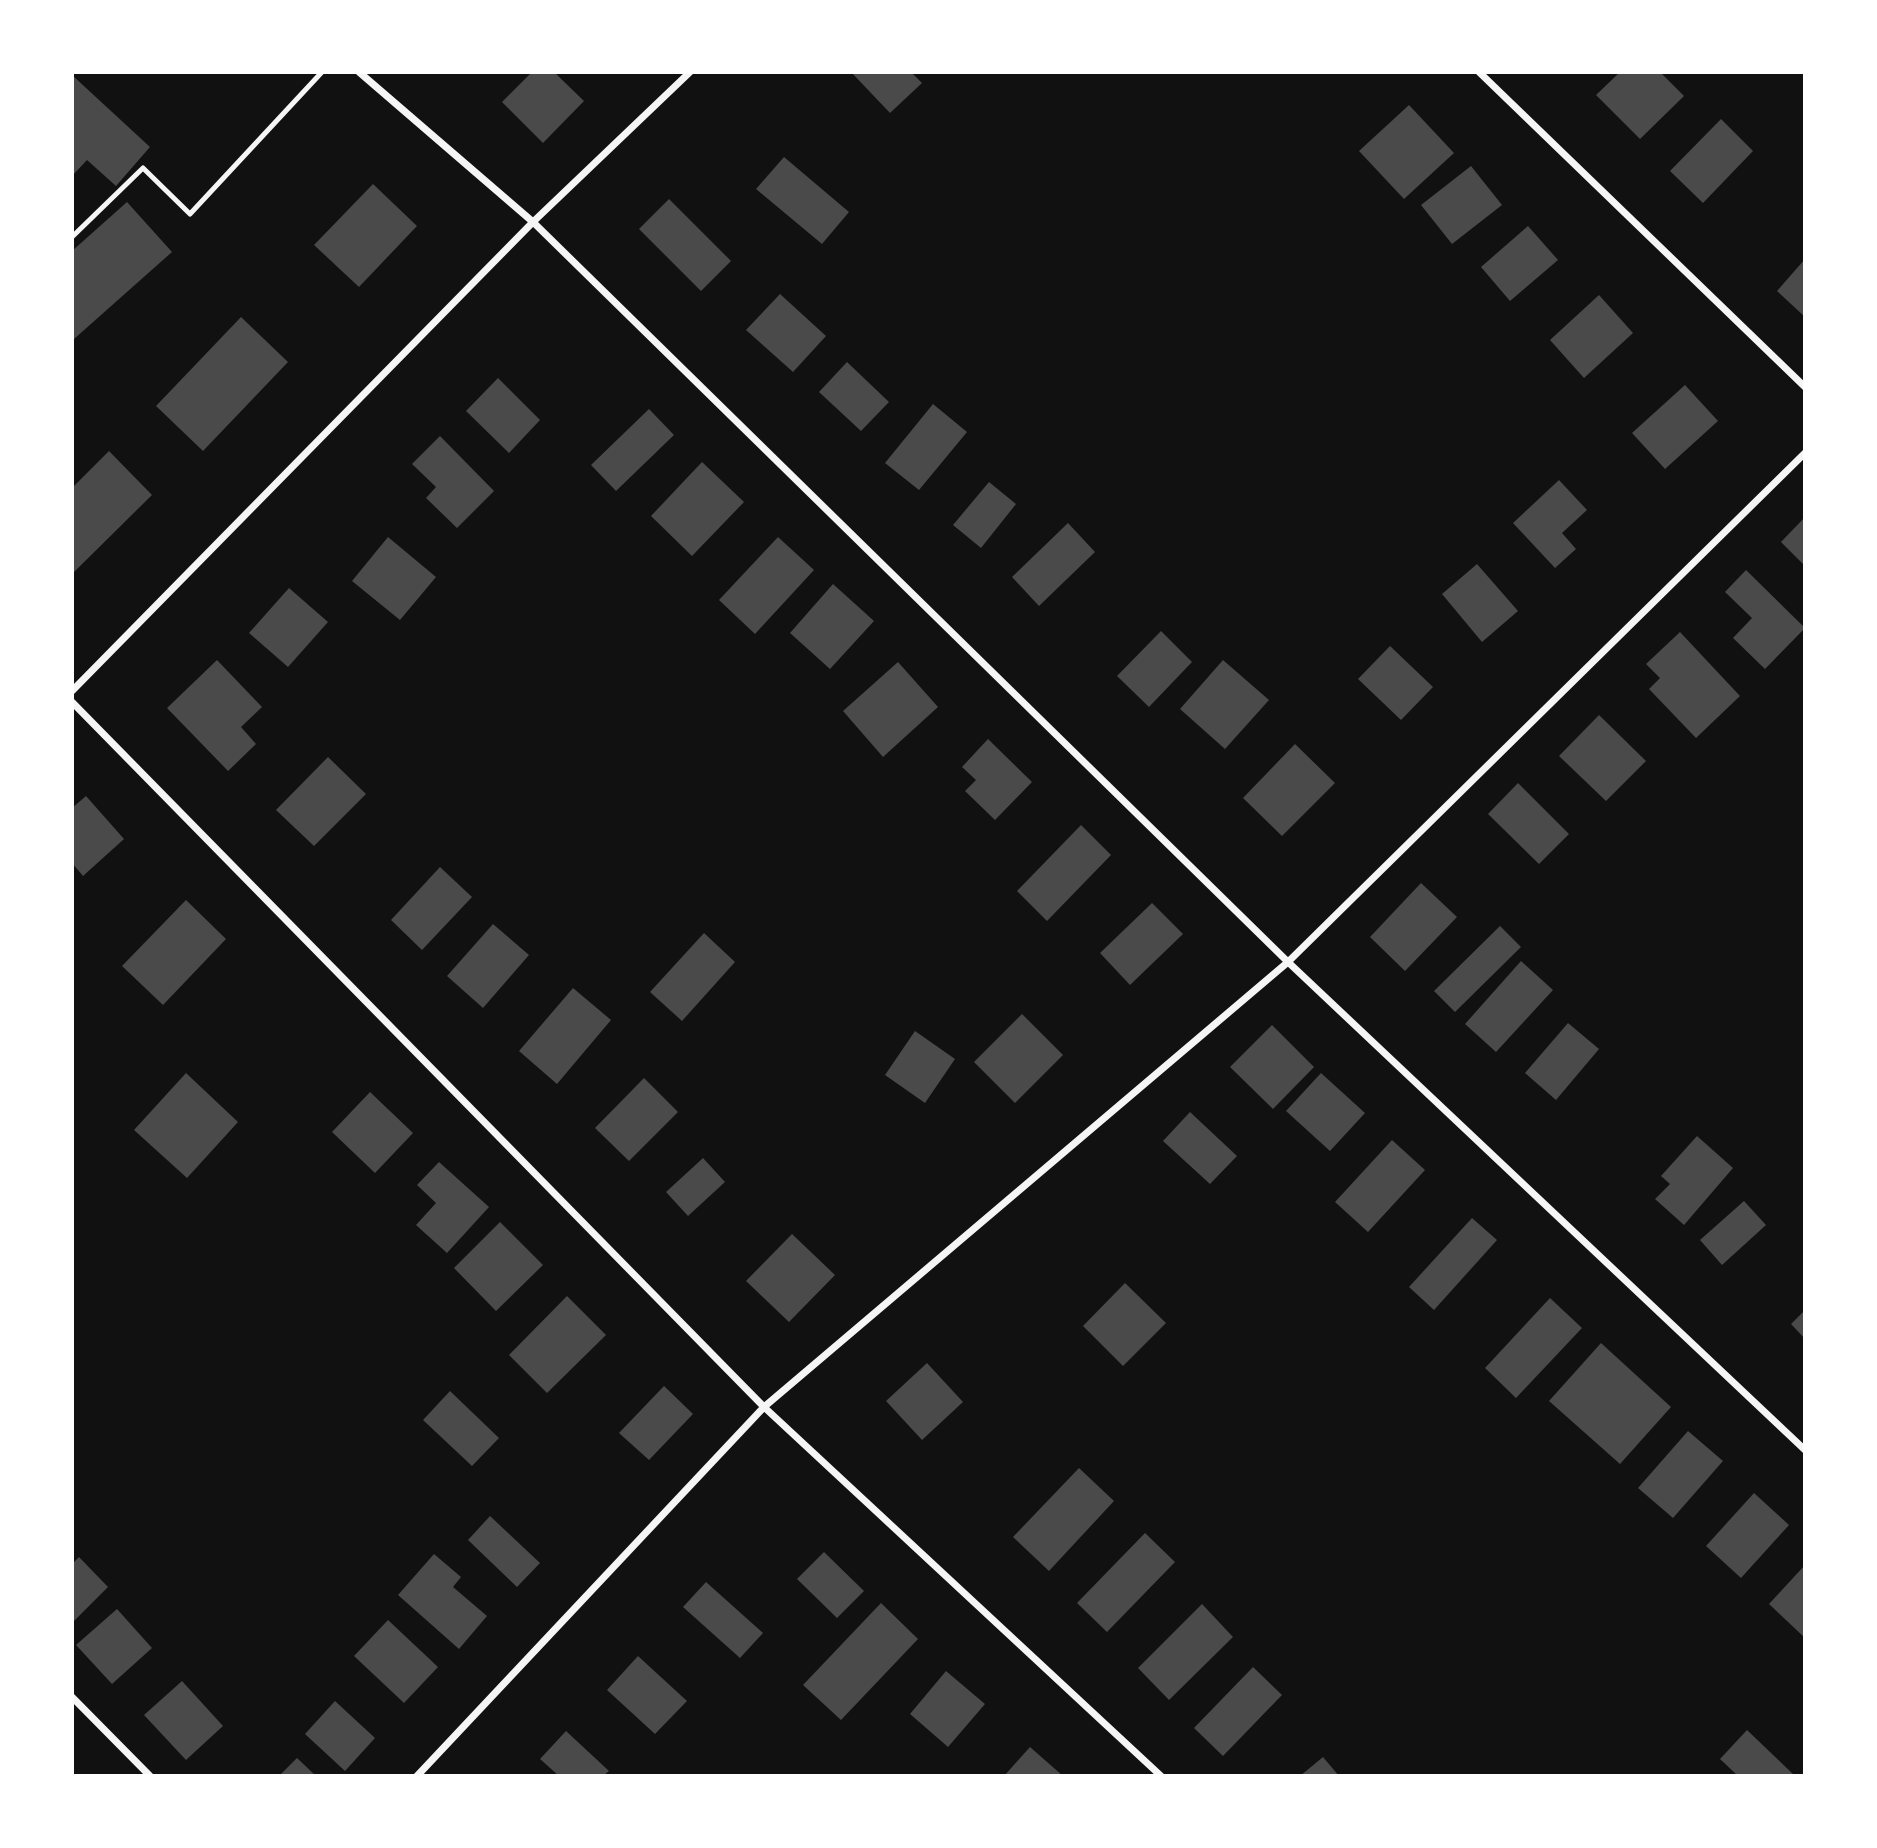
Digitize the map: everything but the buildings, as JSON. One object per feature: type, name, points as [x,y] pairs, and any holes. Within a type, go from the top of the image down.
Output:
[{"type":"street","points":[[359,72],[533,222],[1288,962],[1805,1450]]},
{"type":"street","points":[[72,691],[533,222],[690,72]]},
{"type":"street","points":[[1479,72],[1805,387]]},
{"type":"street","points":[[417,1776],[764,1407],[1288,962],[1805,453]]},
{"type":"street","points":[[72,702],[764,1407],[1161,1776]]},
{"type":"street","points":[[72,1697],[150,1776]]},
{"type":"lane","points":[[72,237],[143,168],[190,214],[322,72]]}]
